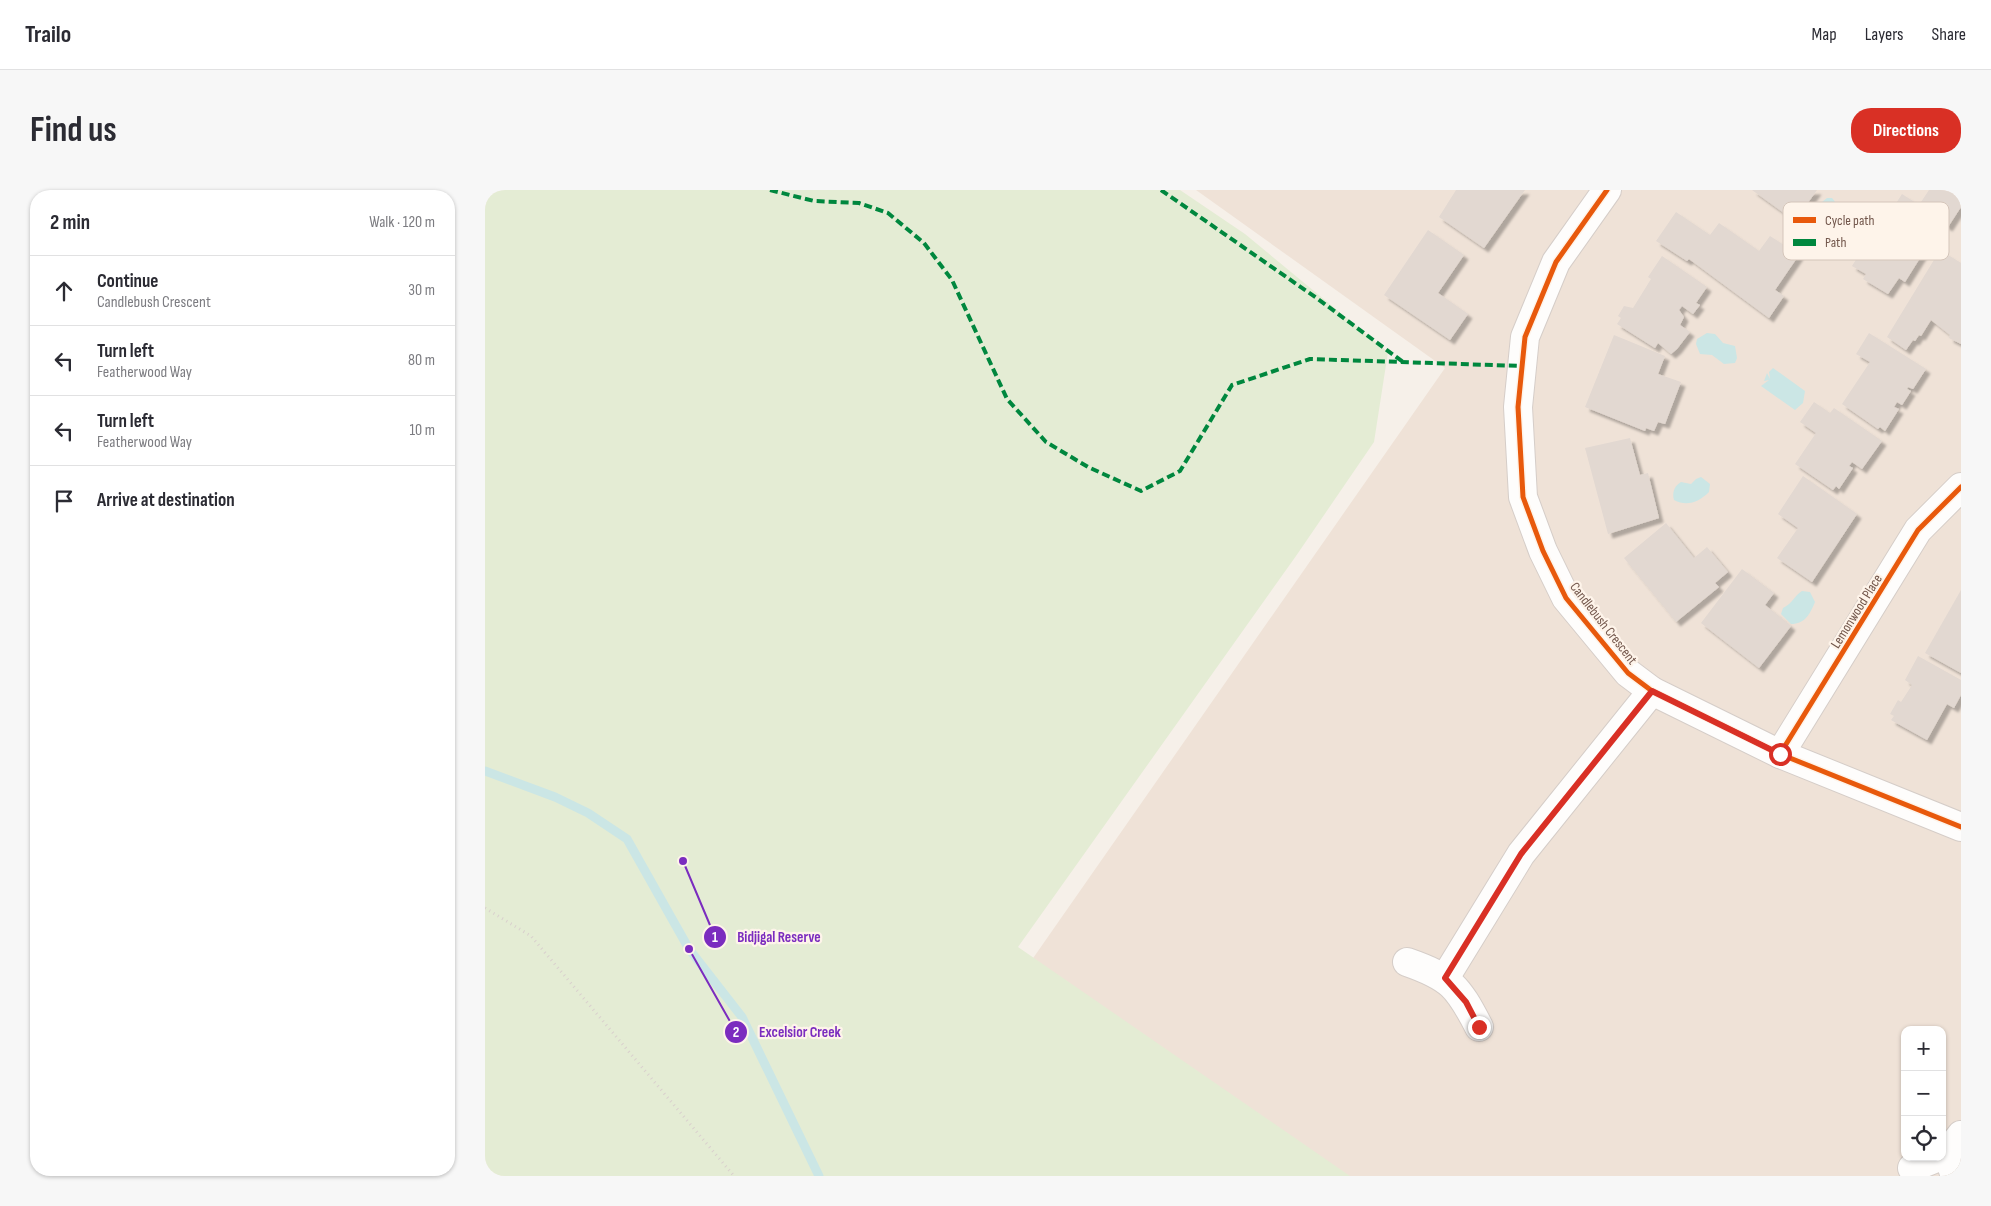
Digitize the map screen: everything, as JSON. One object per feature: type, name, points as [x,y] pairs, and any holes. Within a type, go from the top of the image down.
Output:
[{"type":"street","name":"Candlebush Crescent","points":[[1607,190],[1556,262],[1525,338],[1518,407],[1523,497],[1543,552],[1566,598],[1628,673],[1652,691],[1780,754],[1961,827]]},
{"type":"street","name":"Lemonwood Place","points":[[1780,754],[1918,530],[1961,487]]},
{"type":"street","points":[[1445,978],[1521,854],[1652,691]]},
{"type":"street","points":[[1407,962],[1445,978],[1466,1002],[1479,1027]]},
{"type":"street","points":[[1912,1168],[1949,1155]]},
{"type":"path","points":[[485,908],[531,936],[734,1176]]},
{"type":"shaded area","points":[[1196,190],[1961,190],[1961,1176],[1302,1176],[1022,974],[1445,368]]},
{"type":"green space","points":[[485,190],[1180,190],[1245,234],[1388,352],[1374,442],[1296,556],[1018,947],[1350,1176],[485,1176]]},
{"type":"water","points":[[1827,198],[1832,198],[1835,202],[1822,202]]},
{"type":"water","points":[[1707,333],[1715,334],[1723,343],[1735,346],[1737,358],[1735,363],[1724,364],[1712,355],[1700,354],[1696,344],[1697,339]]},
{"type":"water","points":[[1773,368],[1805,391],[1803,403],[1795,410],[1761,386],[1769,380],[1764,381],[1767,373],[1770,379],[1769,372]]},
{"type":"water","points":[[1701,477],[1710,484],[1709,492],[1705,496],[1697,501],[1688,503],[1674,500],[1674,490],[1681,482],[1691,484]]},
{"type":"water","points":[[1802,591],[1810,592],[1815,602],[1809,614],[1803,620],[1796,624],[1791,624],[1781,614],[1783,608]]},
{"type":"building","points":[[1456,190],[1525,190],[1484,248],[1439,217]]},
{"type":"building","points":[[1752,190],[1817,190],[1808,202],[1783,202],[1783,212]]},
{"type":"building","points":[[1929,190],[1961,190],[1961,207],[1949,225],[1949,202],[1921,202]]},
{"type":"building","points":[[1902,194],[1914,202],[1897,202]]},
{"type":"building","points":[[1676,212],[1710,235],[1719,223],[1759,251],[1770,236],[1783,245],[1783,260],[1796,260],[1775,290],[1784,296],[1769,318],[1689,259],[1687,261],[1656,241]]},
{"type":"building","points":[[1428,230],[1464,255],[1438,293],[1468,314],[1450,340],[1384,295]]},
{"type":"building","points":[[1662,256],[1707,287],[1696,303],[1700,305],[1693,314],[1682,306],[1679,310],[1684,317],[1680,325],[1690,332],[1671,354],[1658,343],[1655,348],[1617,324],[1621,318],[1618,316],[1624,306],[1633,308],[1651,279],[1648,277]]},
{"type":"building","points":[[1949,256],[1961,263],[1961,344],[1949,338],[1950,335],[1931,320],[1921,336],[1919,335],[1915,341],[1913,340],[1906,350],[1887,337],[1934,260],[1949,260]]},
{"type":"building","points":[[1856,260],[1919,260],[1905,282],[1899,278],[1888,294],[1863,279],[1866,274],[1852,266]]},
{"type":"building","points":[[1869,333],[1926,369],[1913,389],[1908,387],[1907,389],[1911,391],[1902,405],[1897,402],[1894,407],[1899,409],[1885,431],[1880,427],[1878,429],[1842,404],[1870,362],[1856,354]]},
{"type":"building","points":[[1614,335],[1665,356],[1658,374],[1681,382],[1665,424],[1658,422],[1654,431],[1646,428],[1645,431],[1585,407]]},
{"type":"building","points":[[1814,402],[1830,413],[1834,408],[1882,441],[1862,469],[1852,462],[1849,466],[1853,468],[1839,489],[1836,486],[1833,490],[1795,464],[1816,433],[1800,422]]},
{"type":"building","points":[[1630,438],[1640,475],[1648,473],[1659,518],[1608,534],[1585,448]]},
{"type":"building","points":[[1803,476],[1857,514],[1812,582],[1777,558],[1798,528],[1778,514]]},
{"type":"building","points":[[1666,523],[1694,558],[1707,547],[1728,572],[1715,583],[1719,587],[1676,622],[1624,558]]},
{"type":"building","points":[[1742,569],[1774,593],[1765,605],[1791,626],[1759,668],[1701,623]]},
{"type":"building","points":[[1961,590],[1961,673],[1925,653]]},
{"type":"building","points":[[1918,656],[1961,680],[1961,695],[1954,708],[1947,704],[1927,740],[1891,720],[1894,716],[1890,714],[1898,700],[1901,702],[1912,685],[1905,680]]},
{"type":"waterway","points":[[485,771],[555,797],[588,813],[627,839],[689,949],[742,1017],[819,1176]]},
{"type":"marked path","points":[[770,190],[814,201],[859,203],[888,213],[924,243],[952,280],[1007,399],[1046,442],[1088,467],[1141,491],[1180,471],[1232,385],[1310,359],[1522,366]]},
{"type":"marked path","points":[[1161,190],[1318,299],[1403,362]]},
{"type":"cycle path","points":[[1607,190],[1556,262],[1525,337],[1518,407],[1523,497],[1543,551],[1566,598],[1628,673],[1652,691],[1780,754],[1961,827]]},
{"type":"cycle path","points":[[1780,754],[1918,530],[1961,487]]},
{"type":"place","name":"Bidjigal Reserve","points":[[683,861]]},
{"type":"place","name":"Excelsior Creek","points":[[689,949]]},
{"type":"route","points":[[1479,1027],[1466,1002],[1445,978],[1458,960],[1494,895],[1521,854],[1652,691],[1780,754]]}]
